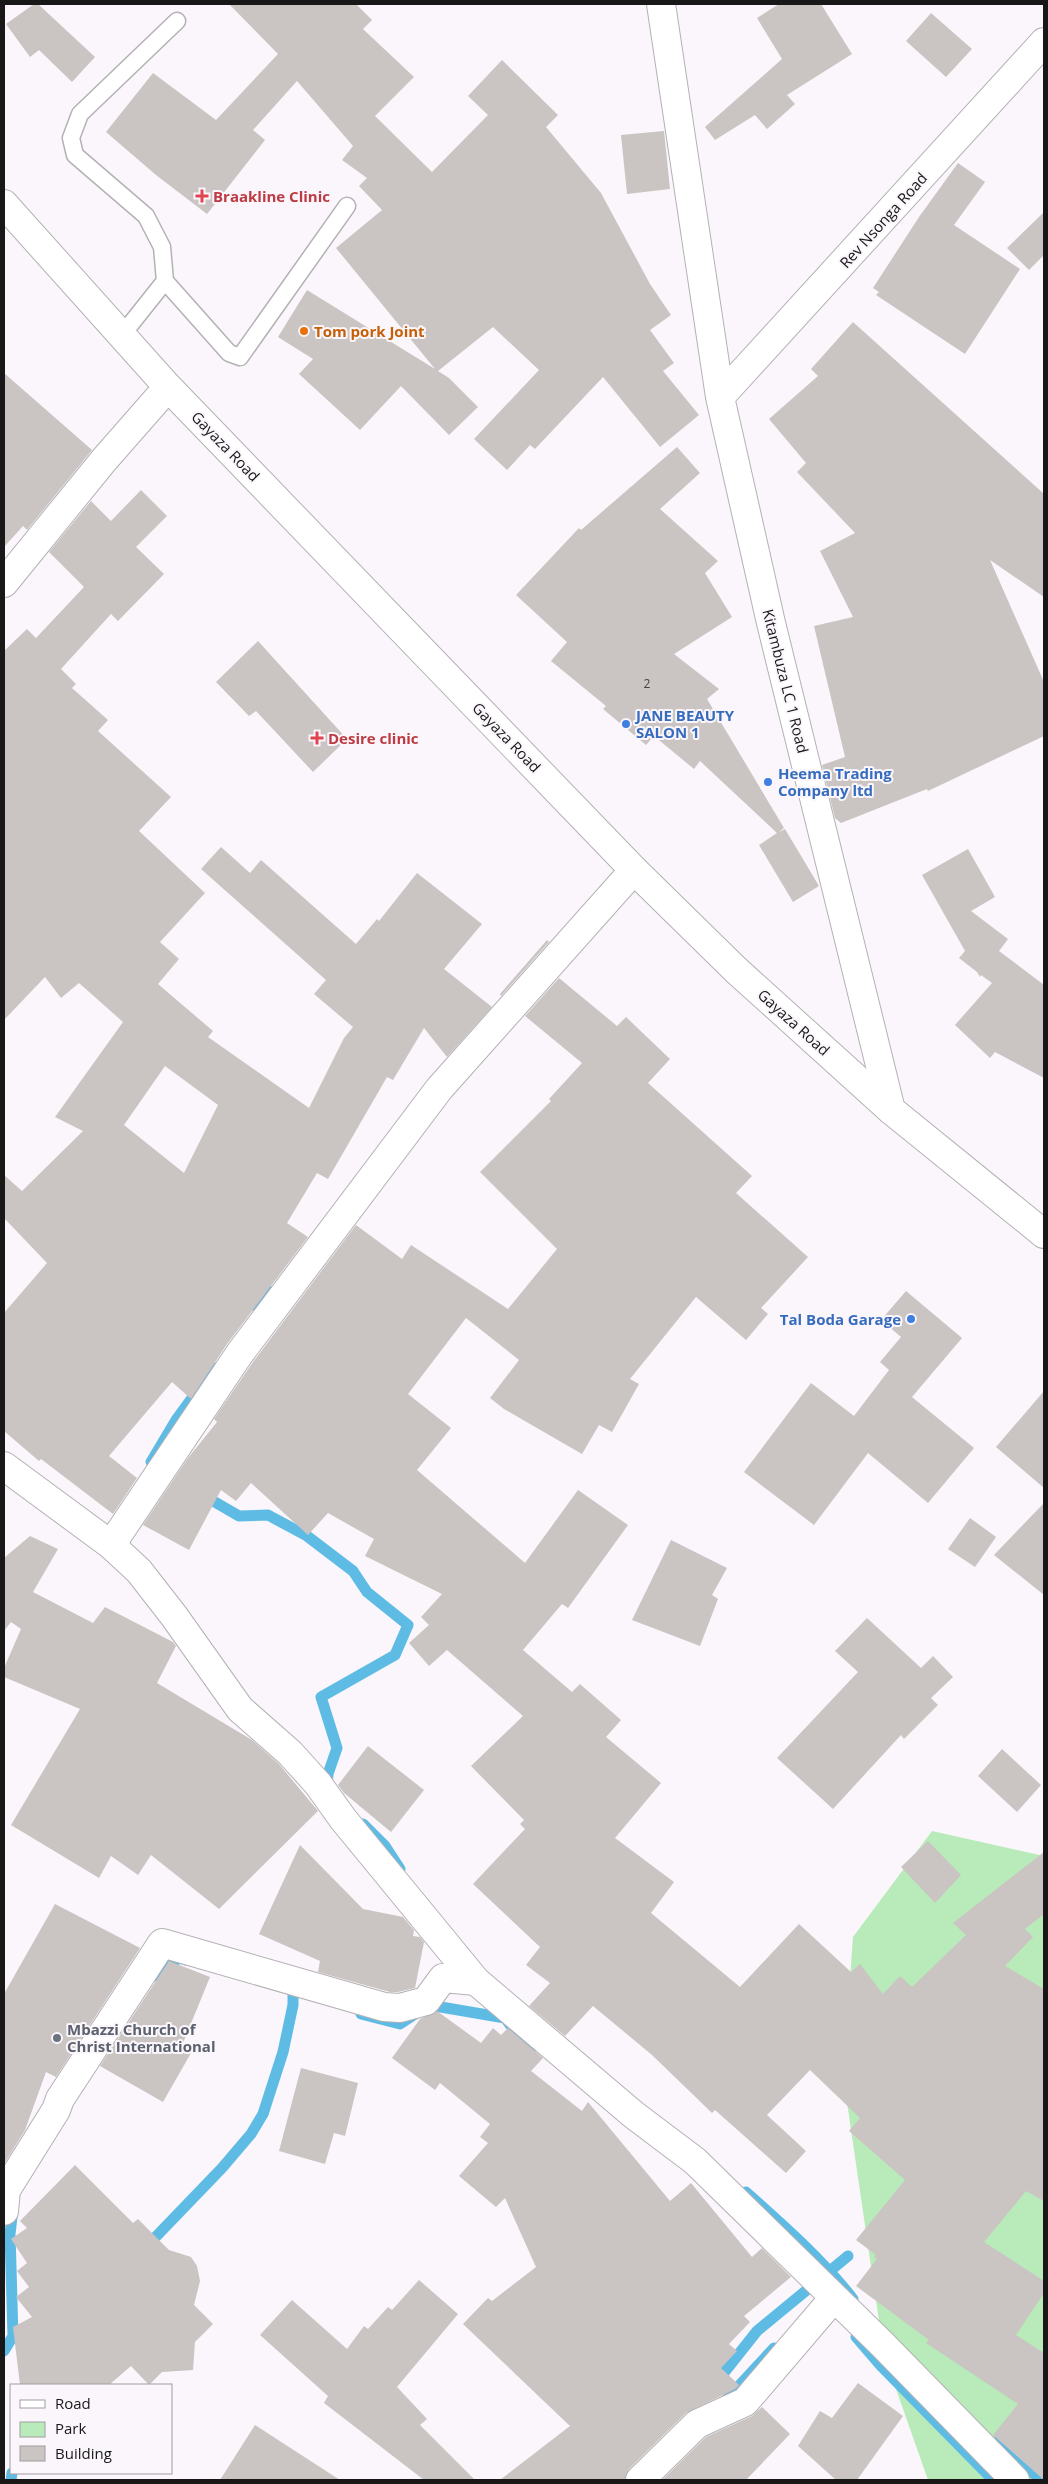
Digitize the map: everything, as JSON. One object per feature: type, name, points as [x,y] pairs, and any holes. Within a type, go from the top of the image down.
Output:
[{"type":"street","name":"Kitambuza LC 1 Road","points":[[661,4],[720,397],[771,623],[891,1110]]},
{"type":"street","name":"Rev Nsonga Road","points":[[720,397],[1044,42]]},
{"type":"street","name":"Gayaza Road","points":[[4,204],[168,386],[634,870],[736,970],[891,1110],[1044,1234]]},
{"type":"street","points":[[4,583],[104,460],[168,386]]},
{"type":"street","points":[[111,1545],[240,1353],[439,1089],[634,870]]},
{"type":"street","points":[[4,1466],[111,1545],[156,1591],[240,1710],[290,1753],[318,1784],[343,1819],[476,1981],[634,2115],[695,2161],[833,2299],[882,2344],[1015,2480]]},
{"type":"street","points":[[4,2211],[6,2190],[56,2110],[60,2099],[162,1943],[384,2007],[400,2008],[426,2001],[443,1978],[476,1981]]},
{"type":"street","points":[[640,2480],[697,2424],[745,2402],[833,2299]]},
{"type":"lane","points":[[177,21],[80,114],[71,138],[75,155],[146,216],[162,247],[166,282],[229,353],[240,357],[347,206]]},
{"type":"lane","points":[[122,335],[166,282]]},
{"type":"green space","points":[[932,1831],[1044,1856],[1044,2480],[928,2480],[884,2355],[843,2075],[853,1937]]},
{"type":"building","points":[[34,4],[38,4],[95,57],[72,82],[39,50],[30,57],[6,24]]},
{"type":"building","points":[[229,4],[356,4],[372,20],[363,29],[414,77],[375,116],[432,172],[488,115],[468,96],[502,60],[558,115],[546,127],[601,193],[650,284],[671,315],[650,330],[674,363],[663,371],[699,415],[660,447],[603,377],[535,449],[530,445],[507,470],[474,439],[539,370],[493,327],[438,371],[449,378],[478,407],[449,435],[401,386],[360,430],[299,374],[313,359],[278,337],[307,290],[435,369],[336,248],[382,210],[359,186],[367,178],[342,160],[353,146],[297,81],[253,130],[265,140],[207,214],[156,175],[106,132],[153,73],[216,120],[278,54]]},
{"type":"building","points":[[779,4],[821,4],[852,54],[787,95],[795,104],[767,129],[755,115],[715,140],[705,127],[782,59],[757,18]]},
{"type":"building","points":[[931,13],[972,49],[946,77],[906,41]]},
{"type":"building","points":[[664,131],[670,189],[627,194],[621,135]]},
{"type":"building","points":[[958,163],[985,182],[954,225],[1020,269],[965,354],[876,295],[879,292],[873,288],[919,217]]},
{"type":"building","points":[[1044,212],[1044,255],[1029,270],[1007,248]]},
{"type":"building","points":[[853,322],[1044,494],[1044,597],[990,560],[1044,682],[1044,736],[928,791],[927,789],[841,823],[835,818],[822,765],[845,757],[814,626],[853,617],[820,551],[855,533],[797,472],[806,463],[769,419],[818,376],[811,369]]},
{"type":"building","points":[[4,373],[92,450],[27,530],[23,526],[4,547]]},
{"type":"building","points":[[677,447],[700,473],[660,509],[718,561],[705,573],[732,617],[674,654],[719,689],[707,699],[784,828],[779,832],[785,829],[819,886],[793,902],[759,845],[777,833],[700,761],[694,769],[654,736],[646,745],[603,709],[606,706],[551,661],[567,642],[516,595],[579,528],[581,530]]},
{"type":"building","points":[[141,490],[167,516],[136,547],[164,574],[118,621],[111,614],[61,669],[76,684],[72,688],[108,720],[98,731],[171,797],[139,831],[205,893],[160,942],[179,959],[158,984],[213,1031],[208,1037],[309,1108],[344,1038],[353,1027],[314,994],[326,980],[201,869],[221,847],[250,873],[261,860],[356,944],[377,919],[379,921],[417,873],[482,924],[444,969],[492,1007],[447,1057],[424,1028],[393,1080],[387,1077],[328,1179],[317,1173],[287,1223],[308,1237],[227,1344],[191,1399],[172,1382],[109,1456],[137,1478],[113,1514],[41,1459],[39,1461],[4,1431],[4,1313],[47,1263],[4,1218],[4,1175],[22,1191],[83,1131],[55,1117],[123,1022],[79,983],[61,998],[45,977],[4,1020],[4,651],[27,629],[36,638],[84,587],[49,552],[91,501],[111,521]],"holes":[[[165,1066],[218,1105],[184,1173],[124,1125]]]},
{"type":"building","points":[[258,641],[347,739],[313,772],[256,711],[249,716],[216,682]]},
{"type":"building","points":[[968,849],[995,897],[971,911],[1008,939],[999,951],[1044,985],[1044,1078],[995,1052],[990,1058],[955,1025],[992,983],[981,975],[980,977],[977,972],[959,958],[965,951],[922,875]]},
{"type":"building","points":[[547,940],[549,942],[501,996],[500,994]]},
{"type":"building","points":[[559,978],[617,1026],[626,1017],[670,1059],[648,1083],[752,1176],[736,1193],[808,1257],[761,1308],[768,1314],[746,1340],[696,1297],[630,1379],[639,1384],[612,1432],[599,1425],[582,1454],[504,1409],[490,1398],[519,1360],[466,1318],[408,1394],[451,1428],[417,1470],[525,1563],[578,1490],[628,1525],[568,1608],[562,1604],[523,1650],[572,1692],[580,1684],[621,1720],[606,1737],[661,1783],[615,1838],[674,1882],[651,1913],[740,1987],[799,1924],[851,1972],[860,1964],[883,1994],[900,1976],[912,1987],[966,1935],[953,1923],[1044,1852],[1044,1914],[1025,1929],[1033,1937],[1005,1966],[1044,1989],[1044,2201],[1026,2191],[984,2242],[1044,2281],[1044,2293],[1016,2335],[1044,2353],[1044,2480],[993,2435],[1018,2404],[926,2343],[929,2340],[856,2286],[877,2259],[874,2257],[876,2255],[856,2240],[905,2180],[849,2131],[860,2118],[810,2070],[767,2115],[806,2151],[786,2173],[715,2110],[712,2113],[652,2055],[593,2006],[565,2036],[529,2006],[550,1983],[526,1965],[540,1947],[473,1884],[525,1829],[520,1824],[524,1820],[471,1766],[523,1716],[447,1650],[429,1666],[409,1643],[429,1625],[421,1617],[442,1594],[365,1556],[374,1539],[328,1513],[308,1535],[251,1483],[236,1501],[221,1490],[189,1550],[143,1525],[188,1458],[217,1422],[214,1419],[253,1362],[356,1225],[402,1259],[411,1245],[508,1309],[557,1249],[480,1172],[551,1101],[549,1099],[582,1063],[525,1016]]},
{"type":"building","points":[[906,1291],[962,1338],[912,1397],[974,1448],[928,1503],[868,1453],[814,1525],[744,1472],[811,1383],[854,1416],[889,1370],[880,1362],[901,1337],[881,1320]]},
{"type":"building","points":[[1044,1391],[1044,1488],[996,1447]]},
{"type":"building","points":[[1044,1503],[1044,1595],[994,1555]]},
{"type":"building","points":[[970,1518],[996,1537],[975,1567],[948,1549]]},
{"type":"building","points":[[30,1536],[58,1549],[33,1592],[93,1623],[105,1607],[173,1642],[176,1646],[157,1683],[252,1740],[279,1764],[318,1811],[219,1909],[151,1855],[138,1875],[111,1856],[99,1878],[11,1825],[80,1709],[4,1677],[4,1668],[21,1629],[11,1622],[4,1631],[4,1558]]},
{"type":"building","points":[[671,1540],[727,1568],[712,1595],[718,1599],[700,1646],[632,1620]]},
{"type":"building","points":[[867,1618],[921,1668],[933,1656],[953,1677],[931,1698],[938,1705],[904,1739],[901,1735],[833,1809],[777,1758],[858,1672],[835,1651]]},
{"type":"building","points":[[368,1746],[424,1790],[391,1832],[344,1793],[338,1785]]},
{"type":"building","points":[[1002,1749],[1041,1785],[1017,1812],[978,1776]]},
{"type":"building","points":[[928,1841],[961,1875],[935,1903],[901,1867]]},
{"type":"building","points":[[300,1845],[363,1909],[403,1917],[414,1930],[413,1936],[420,1937],[424,1942],[415,1988],[390,1992],[318,1972],[320,1961],[259,1934]]},
{"type":"building","points":[[55,1904],[140,1948],[56,2077],[46,2072],[25,2130],[4,2164],[4,1994]]},
{"type":"building","points":[[169,1961],[210,1977],[181,2048],[191,2053],[163,2102],[100,2066]]},
{"type":"building","points":[[437,2011],[481,2043],[493,2028],[501,2035],[508,2028],[543,2058],[531,2071],[582,2111],[588,2102],[670,2201],[691,2183],[752,2257],[762,2248],[791,2277],[744,2316],[750,2322],[729,2344],[737,2351],[721,2368],[739,2385],[735,2389],[686,2413],[629,2469],[625,2480],[500,2480],[570,2426],[463,2324],[488,2298],[492,2301],[536,2267],[505,2198],[496,2207],[459,2176],[488,2143],[480,2137],[490,2124],[440,2083],[435,2090],[392,2058],[420,2019]]},
{"type":"building","points":[[301,2068],[358,2083],[345,2136],[334,2133],[325,2164],[279,2151]]},
{"type":"building","points":[[75,2165],[133,2223],[138,2219],[169,2250],[191,2257],[197,2266],[200,2281],[194,2305],[213,2324],[195,2342],[193,2370],[162,2372],[150,2384],[131,2366],[110,2384],[20,2384],[13,2327],[32,2317],[16,2297],[29,2287],[17,2271],[27,2263],[11,2239],[27,2228],[20,2221]]},
{"type":"building","points":[[419,2280],[458,2314],[397,2387],[427,2419],[420,2425],[475,2480],[424,2480],[324,2403],[328,2396],[260,2335],[292,2300],[347,2349],[364,2326],[368,2329],[388,2307],[392,2310]]},
{"type":"building","points":[[858,2383],[903,2416],[857,2480],[836,2480],[798,2446],[820,2411],[832,2418]]},
{"type":"building","points":[[762,2407],[790,2434],[746,2480],[662,2480],[706,2437],[752,2416]]},
{"type":"building","points":[[255,2425],[340,2480],[220,2480]]},
{"type":"waterway","points":[[258,1309],[269,1291]]},
{"type":"waterway","points":[[151,1462],[176,1420],[214,1368]]},
{"type":"waterway","points":[[201,1494],[239,1516],[268,1515],[307,1536],[353,1571],[367,1592],[408,1625],[395,1655],[321,1697],[337,1748],[328,1774],[327,1787],[329,1789]]},
{"type":"waterway","points":[[363,1824],[385,1846],[400,1869]]},
{"type":"waterway","points":[[152,1977],[179,1958],[186,1960]]},
{"type":"waterway","points":[[145,2248],[222,2168],[251,2134],[263,2114],[283,2052],[293,2005],[293,1990]]},
{"type":"waterway","points":[[361,2014],[400,2024],[429,2005],[505,2018],[530,2051]]},
{"type":"waterway","points":[[746,2192],[815,2256],[853,2299]]},
{"type":"waterway","points":[[4,2351],[13,2336],[10,2234],[13,2208]]},
{"type":"waterway","points":[[715,2384],[757,2331],[848,2256]]},
{"type":"waterway","points":[[856,2337],[881,2366],[993,2480]]},
{"type":"waterway","points":[[724,2402],[774,2348]]},
{"type":"waterway","points":[[997,2442],[1015,2460],[1043,2480]]},
{"type":"waterway","points":[[11,2480],[12,2474]]},
{"type":"place","name":"Braakline Clinic","points":[[202,196]]},
{"type":"place","name":"Tom pork Joint","points":[[304,331]]},
{"type":"place","name":"JANE BEAUTY SALON 1","points":[[626,724]]},
{"type":"place","name":"Desire clinic","points":[[317,738]]},
{"type":"place","name":"Heema Trading Company ltd","points":[[768,782]]},
{"type":"place","name":"Tal Boda Garage","points":[[911,1319]]},
{"type":"place","name":"Mbazzi Church of Christ International","points":[[57,2038]]}]
